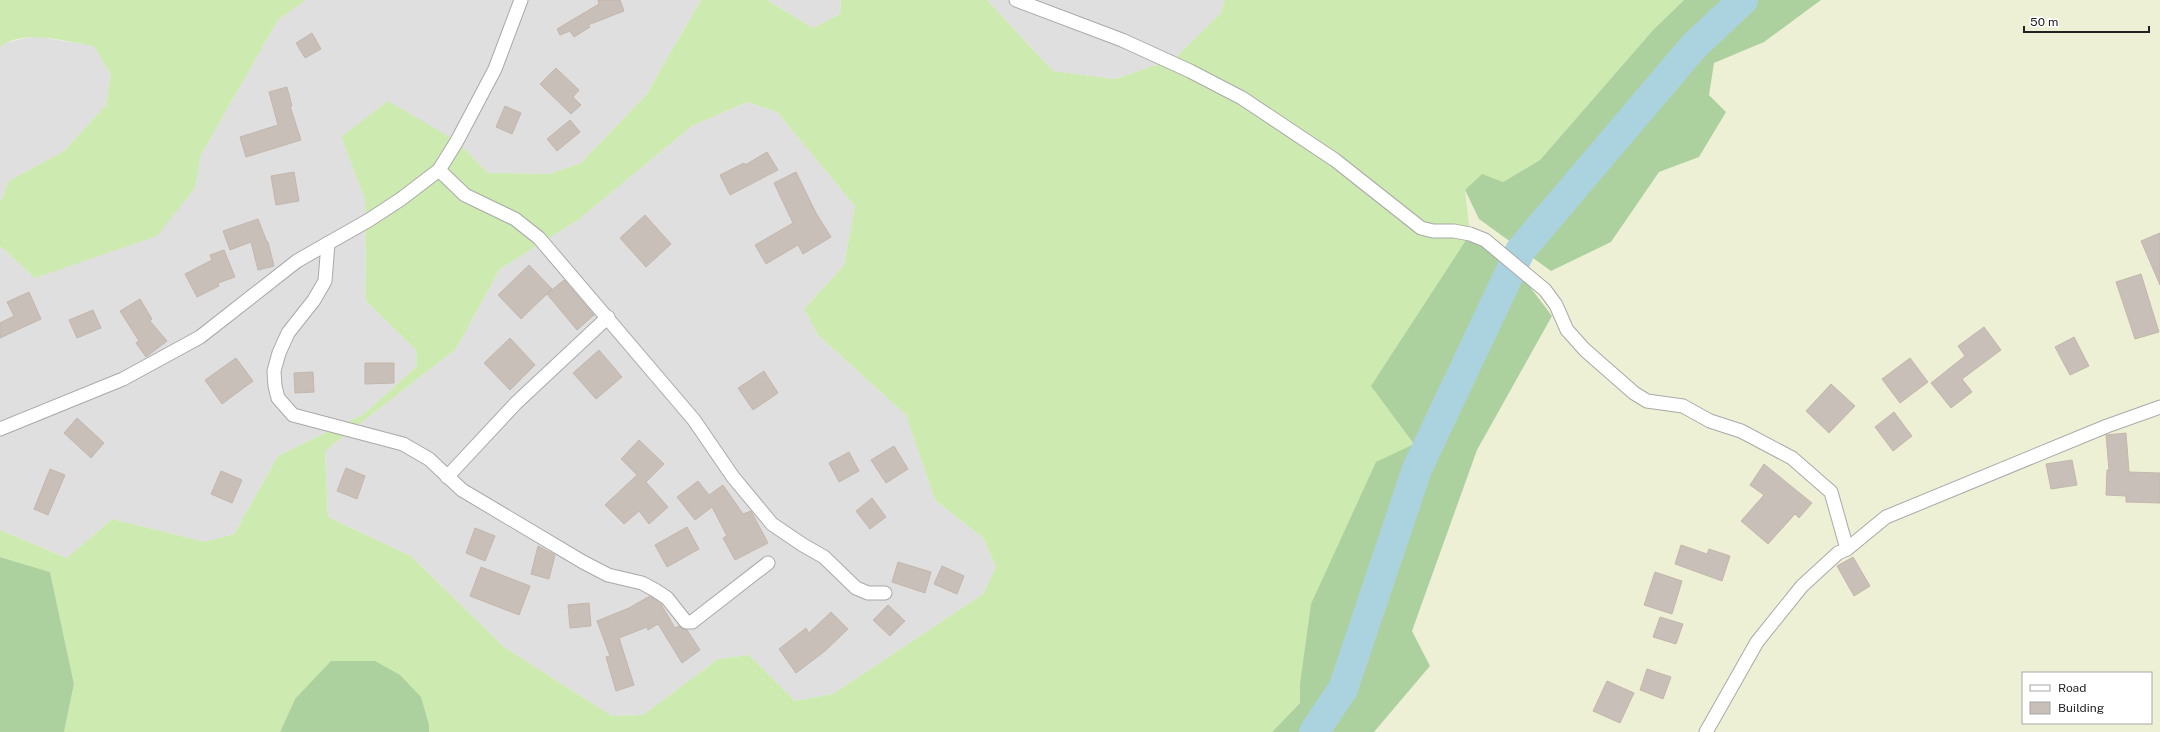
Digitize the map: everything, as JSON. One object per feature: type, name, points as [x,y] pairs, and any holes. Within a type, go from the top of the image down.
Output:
[{"type":"street","points":[[0,429],[123,379],[200,337],[297,261],[401,199],[439,170],[457,141],[495,69],[521,0]]},
{"type":"street","points":[[1016,0],[1122,40],[1190,71],[1242,98],[1335,160],[1421,228],[1433,231],[1459,232],[1485,240],[1545,290],[1556,304],[1566,330],[1585,350],[1634,393],[1648,400],[1683,406],[1710,421],[1741,431],[1792,458],[1831,492],[1847,549]]},
{"type":"street","points":[[439,170],[465,195],[515,219],[539,238],[608,317],[694,420],[733,477],[772,524],[797,542],[824,557],[856,588],[868,593],[885,594]]},
{"type":"street","points":[[328,243],[325,281],[314,300],[288,333],[279,353],[274,371],[275,386],[278,398],[292,415],[403,444],[429,460],[462,490],[583,562],[608,575],[642,584],[655,590],[666,598],[686,622],[692,622],[768,563]]},
{"type":"street","points":[[447,477],[516,403],[608,317]]},
{"type":"street","points":[[1706,732],[1758,642],[1786,604],[1838,553],[1847,549],[1886,517],[2108,426],[2160,407]]},
{"type":"shaded area","points":[[306,0],[701,0],[646,95],[581,163],[549,174],[488,173],[457,141],[341,137],[365,199],[366,301],[416,350],[417,366],[364,414],[278,456],[234,534],[205,542],[112,519],[67,558],[0,530],[0,246],[35,278],[195,188],[201,155],[278,20]]},
{"type":"shaded area","points":[[767,0],[841,0],[840,14],[813,28]]},
{"type":"shaded area","points":[[987,0],[1225,0],[1220,14],[1174,59],[1115,79],[1053,71]]},
{"type":"shaded area","points":[[34,36],[94,46],[111,75],[106,105],[64,151],[9,181],[0,203],[0,47],[5,43]]},
{"type":"shaded area","points":[[747,102],[777,112],[855,206],[844,265],[804,309],[818,335],[906,415],[935,500],[983,538],[996,567],[983,594],[833,694],[795,701],[749,655],[718,659],[643,715],[612,716],[504,647],[411,556],[328,517],[325,451],[456,349],[500,269],[578,220],[692,126]]},
{"type":"green space","points":[[0,0],[306,0],[278,20],[201,155],[195,188],[157,236],[35,278],[0,246],[0,203],[9,181],[64,151],[106,105],[111,75],[94,46],[33,37],[10,41],[0,47]]},
{"type":"green space","points":[[701,0],[767,0],[813,28],[840,14],[841,0],[987,0],[1053,71],[1115,79],[1174,59],[1220,14],[1225,0],[1684,0],[1653,30],[1540,160],[1503,182],[1465,190],[1470,234],[1415,444],[1300,684],[1300,703],[1272,732],[429,732],[429,725],[295,699],[280,732],[64,732],[74,684],[50,572],[0,557],[0,530],[67,558],[112,519],[205,542],[234,534],[278,456],[364,414],[417,366],[416,350],[366,301],[365,199],[341,137],[388,101],[457,141],[488,173],[549,174],[581,163],[646,95]],"holes":[[[747,102],[777,112],[855,206],[844,265],[804,309],[818,335],[906,415],[935,500],[983,538],[996,567],[983,594],[833,694],[795,701],[749,655],[718,659],[643,715],[612,716],[504,647],[411,556],[328,517],[325,451],[456,349],[500,269],[578,220],[692,126]]]},
{"type":"green space","points":[[1684,0],[1821,0],[1764,42],[1714,63],[1709,95],[1726,112],[1699,157],[1659,172],[1611,242],[1551,271],[1479,219],[1465,190],[1482,174],[1503,182],[1540,160],[1653,30]]},
{"type":"green space","points":[[1821,0],[2160,0],[2160,732],[1374,732],[1430,666],[1411,631],[1477,450],[1552,316],[1470,234],[1465,190],[1479,220],[1611,242],[1659,172],[1699,156],[1714,63],[1764,42]]},
{"type":"green space","points":[[1470,234],[1521,275],[1552,316],[1477,450],[1412,631],[1430,666],[1374,732],[1272,732],[1300,703],[1300,684],[1311,604],[1376,462],[1414,444],[1371,386]]},
{"type":"green space","points":[[0,557],[50,572],[74,684],[64,732],[0,732]]},
{"type":"green space","points":[[331,661],[375,661],[400,675],[421,697],[429,725],[429,732],[280,732],[295,699]]},
{"type":"building","points":[[598,0],[620,0],[624,11],[588,25],[590,27],[574,37],[570,31],[560,35],[557,29],[599,4]]},
{"type":"building","points":[[312,33],[321,49],[305,58],[296,43]]},
{"type":"building","points":[[556,68],[579,90],[573,97],[581,105],[571,114],[540,84]]},
{"type":"building","points":[[287,87],[292,106],[290,106],[301,140],[246,157],[240,137],[278,125],[269,92]]},
{"type":"building","points":[[505,106],[521,113],[512,134],[496,127]]},
{"type":"building","points":[[570,120],[580,132],[557,151],[547,139]]},
{"type":"building","points":[[767,152],[778,170],[730,195],[720,175],[744,163],[745,165]]},
{"type":"building","points":[[294,172],[299,201],[276,205],[271,176]]},
{"type":"building","points":[[796,172],[816,213],[831,237],[803,254],[798,245],[766,264],[755,245],[793,223],[774,183]]},
{"type":"building","points":[[645,215],[671,244],[646,267],[620,238]]},
{"type":"building","points":[[258,219],[268,242],[274,266],[258,270],[251,242],[230,250],[223,231]]},
{"type":"building","points":[[2160,233],[2160,285],[2141,241]]},
{"type":"building","points":[[224,250],[235,277],[218,283],[219,286],[197,297],[185,274],[212,260],[210,255]]},
{"type":"building","points":[[529,265],[552,289],[521,319],[498,295]]},
{"type":"building","points":[[2141,274],[2159,332],[2135,339],[2116,282]]},
{"type":"building","points":[[564,280],[594,315],[577,330],[547,294]]},
{"type":"building","points":[[29,292],[41,319],[0,338],[0,323],[14,316],[7,302]]},
{"type":"building","points":[[140,299],[152,319],[150,321],[167,341],[146,357],[136,343],[139,341],[120,311]]},
{"type":"building","points":[[93,310],[101,328],[77,338],[69,320]]},
{"type":"building","points":[[1984,327],[2001,350],[1962,379],[1972,392],[1951,408],[1931,383],[1965,356],[1958,346]]},
{"type":"building","points":[[2074,337],[2089,366],[2070,375],[2055,347]]},
{"type":"building","points":[[510,338],[535,365],[510,390],[484,363]]},
{"type":"building","points":[[599,350],[622,377],[596,399],[573,373]]},
{"type":"building","points":[[236,358],[253,381],[222,404],[205,380]]},
{"type":"building","points":[[1910,358],[1928,382],[1900,403],[1882,379]]},
{"type":"building","points":[[365,363],[394,363],[394,383],[365,384]]},
{"type":"building","points":[[764,371],[778,393],[753,410],[738,388]]},
{"type":"building","points":[[313,372],[314,392],[295,393],[294,373]]},
{"type":"building","points":[[1831,384],[1855,406],[1829,433],[1806,411]]},
{"type":"building","points":[[1894,412],[1912,436],[1893,451],[1875,427]]},
{"type":"building","points":[[77,418],[104,443],[91,458],[64,433]]},
{"type":"building","points":[[2126,433],[2129,472],[2160,473],[2160,503],[2126,502],[2126,496],[2106,495],[2107,470],[2109,470],[2106,435]]},
{"type":"building","points":[[639,440],[664,464],[646,482],[668,507],[649,524],[639,511],[624,524],[605,505],[637,475],[621,459]]},
{"type":"building","points":[[894,446],[908,469],[886,483],[871,460]]},
{"type":"building","points":[[849,452],[859,471],[839,482],[829,463]]},
{"type":"building","points":[[2072,460],[2077,485],[2051,489],[2046,464]]},
{"type":"building","points":[[1764,464],[1812,503],[1799,518],[1795,514],[1768,544],[1741,521],[1764,495],[1750,485]]},
{"type":"building","points":[[346,468],[365,476],[357,499],[337,491]]},
{"type":"building","points":[[50,469],[65,475],[48,515],[34,509]]},
{"type":"building","points":[[221,471],[242,480],[232,503],[211,494]]},
{"type":"building","points":[[698,481],[709,495],[723,485],[743,514],[751,511],[768,543],[735,560],[723,538],[727,536],[712,507],[695,520],[677,497]]},
{"type":"building","points":[[872,498],[886,517],[870,529],[856,511]]},
{"type":"building","points":[[687,527],[699,549],[667,567],[655,545]]},
{"type":"building","points":[[475,528],[495,536],[485,561],[466,553]]},
{"type":"building","points":[[1681,545],[1707,554],[1709,549],[1730,556],[1722,581],[1675,564]]},
{"type":"building","points":[[538,546],[555,555],[549,579],[531,574]]},
{"type":"building","points":[[1853,557],[1870,586],[1854,596],[1837,566]]},
{"type":"building","points":[[898,562],[931,572],[925,593],[892,582]]},
{"type":"building","points":[[942,566],[964,576],[957,594],[934,584]]},
{"type":"building","points":[[481,567],[530,586],[519,615],[470,596]]},
{"type":"building","points":[[1655,572],[1682,581],[1672,614],[1644,605]]},
{"type":"building","points":[[650,596],[661,604],[675,628],[679,626],[687,630],[700,650],[682,663],[658,624],[648,630],[647,627],[619,638],[634,685],[616,691],[606,657],[610,656],[597,621],[629,608]]},
{"type":"building","points":[[589,603],[591,626],[570,628],[568,605]]},
{"type":"building","points":[[888,605],[905,621],[890,636],[873,620]]},
{"type":"building","points":[[831,612],[848,629],[825,651],[796,673],[779,649],[806,628],[809,633]]},
{"type":"building","points":[[1660,617],[1683,624],[1676,644],[1653,637]]},
{"type":"building","points":[[1647,669],[1671,677],[1663,699],[1640,690]]},
{"type":"building","points":[[1607,681],[1634,693],[1620,723],[1593,711]]},
{"type":"waterway","points":[[1314,732],[1343,689],[1417,469],[1520,251],[1694,46],[1743,0]]}]
